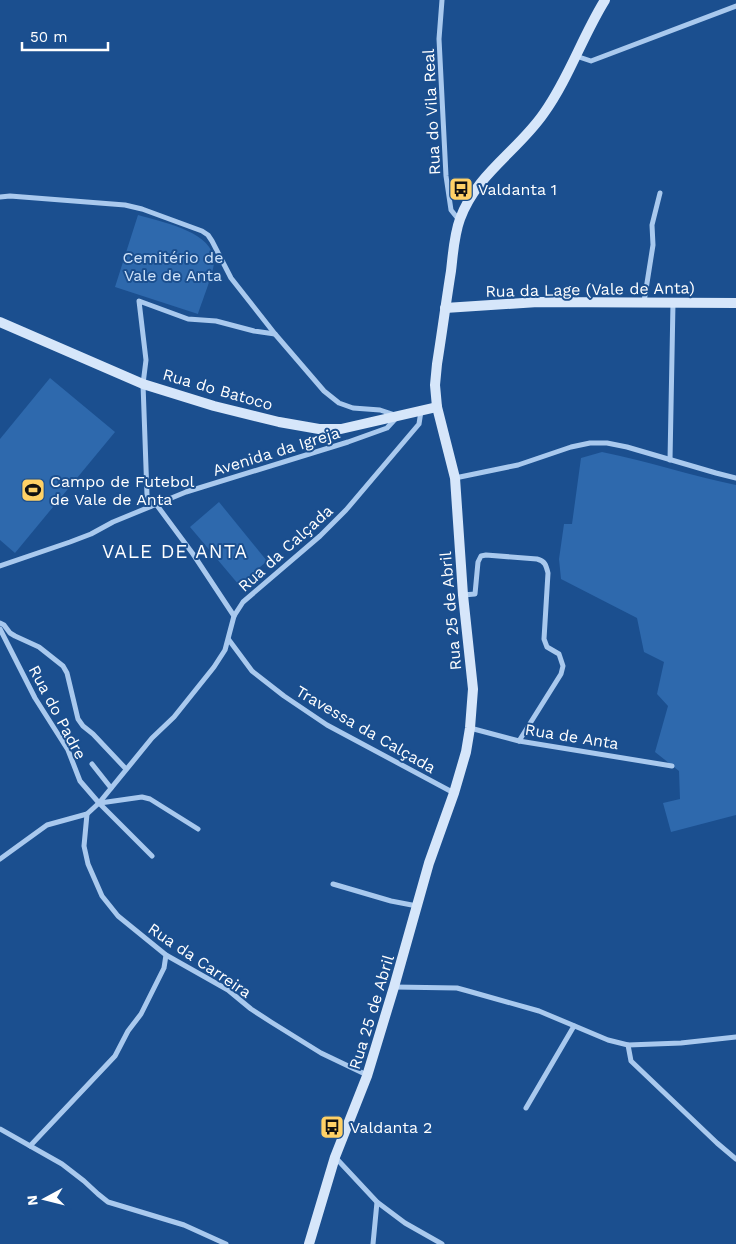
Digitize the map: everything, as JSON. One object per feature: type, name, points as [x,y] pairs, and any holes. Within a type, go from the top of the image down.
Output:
[{"type":"main road","name":"Rua 25 de Abril","points":[[309,1244],[336,1157],[367,1076],[429,863],[454,793],[466,752],[470,728],[472,689],[455,478],[437,407],[435,386],[459,220],[471,194],[543,115],[563,84],[592,21],[605,0]]},
{"type":"main road","name":"Rua da Lage (Vale de Anta)","points":[[445,308],[538,302],[736,304]]},
{"type":"main road","name":"Rua do Batoco","points":[[0,322],[143,384],[214,406],[279,422],[319,429],[341,428],[437,407]]},
{"type":"street","name":"Rua do Vila Real","points":[[442,0],[440,39],[446,176],[450,210],[459,220]]},
{"type":"street","points":[[576,56],[591,61],[736,6]]},
{"type":"street","points":[[644,303],[653,245],[652,225],[660,193]]},
{"type":"street","points":[[0,197],[10,196],[125,205],[142,209],[202,231],[212,241],[231,278],[275,334],[324,391],[339,403],[353,408],[380,410],[398,416]]},
{"type":"street","points":[[234,616],[198,562],[147,495],[143,384],[146,360],[139,300],[188,318],[216,320],[254,331],[275,334]]},
{"type":"street","points":[[670,460],[673,303]]},
{"type":"street","name":"Rua da Calçada","points":[[87,814],[99,803],[152,738],[174,717],[214,667],[225,650],[234,616],[243,602],[320,536],[346,510],[419,424],[421,410]]},
{"type":"street","name":"Avenida da Igreja","points":[[0,566],[91,534],[113,522],[186,492],[348,442],[386,428],[398,416]]},
{"type":"street","points":[[455,478],[518,465],[571,446],[590,443],[627,447],[736,478]]},
{"type":"street","points":[[463,595],[475,594],[478,562],[481,556],[537,559],[542,560],[546,566],[548,573],[544,639],[547,647],[558,654],[563,666],[561,674],[519,741]]},
{"type":"street","points":[[0,623],[10,633],[39,647],[63,666],[67,672],[78,719],[126,770]]},
{"type":"street","name":"Rua do Padre","points":[[0,628],[35,698],[68,750],[80,781],[99,803],[152,856]]},
{"type":"street","name":"Travessa da Calçada","points":[[229,640],[252,671],[284,696],[327,725],[454,793]]},
{"type":"street","name":"Rua de Anta","points":[[470,728],[519,741],[672,766]]},
{"type":"street","points":[[92,764],[111,788]]},
{"type":"street","points":[[99,803],[142,797],[150,799],[198,829]]},
{"type":"street","points":[[0,859],[47,825],[87,814]]},
{"type":"street","name":"Rua da Carreira","points":[[87,814],[84,846],[88,864],[102,896],[118,916],[166,955],[239,997],[250,1009],[298,1040],[367,1076]]},
{"type":"street","points":[[333,884],[391,901],[418,906]]},
{"type":"street","points":[[30,1146],[115,1056],[128,1031],[141,1014],[164,968],[166,955]]},
{"type":"street","points":[[394,987],[457,988],[468,990],[538,1010],[608,1040],[628,1045],[681,1043],[736,1037]]},
{"type":"street","points":[[526,1108],[574,1026]]},
{"type":"street","points":[[628,1045],[632,1062],[736,1159]]},
{"type":"street","points":[[0,1129],[62,1164],[84,1180],[108,1202],[184,1225],[226,1244]]},
{"type":"street","points":[[336,1157],[377,1202],[405,1223],[442,1244]]},
{"type":"street","points":[[373,1244],[377,1202]]},
{"type":"green space","name":"Cemitério de Vale de Anta","points":[[138,215],[184,229],[205,242],[211,251],[214,265],[198,314],[115,287]]},
{"type":"green space","name":"Campo de Futebol de Vale de Anta","points":[[50,378],[115,432],[15,553],[0,540],[0,439]]},
{"type":"green space","points":[[602,452],[736,485],[736,815],[671,832],[663,803],[680,799],[679,771],[655,752],[668,706],[657,694],[664,662],[644,652],[637,618],[561,579],[559,559],[564,524],[572,524],[581,458]]},
{"type":"green space","points":[[219,502],[267,561],[239,585],[190,527]]},
{"type":"place","name":"Valdanta 1","points":[[461,189]]},
{"type":"place","name":"Campo de Futebol de Vale de Anta","points":[[33,490]]},
{"type":"place","name":"Valdanta 2","points":[[332,1127]]},
{"type":"district","name":"VALE DE ANTA","points":[[175,551]]}]
